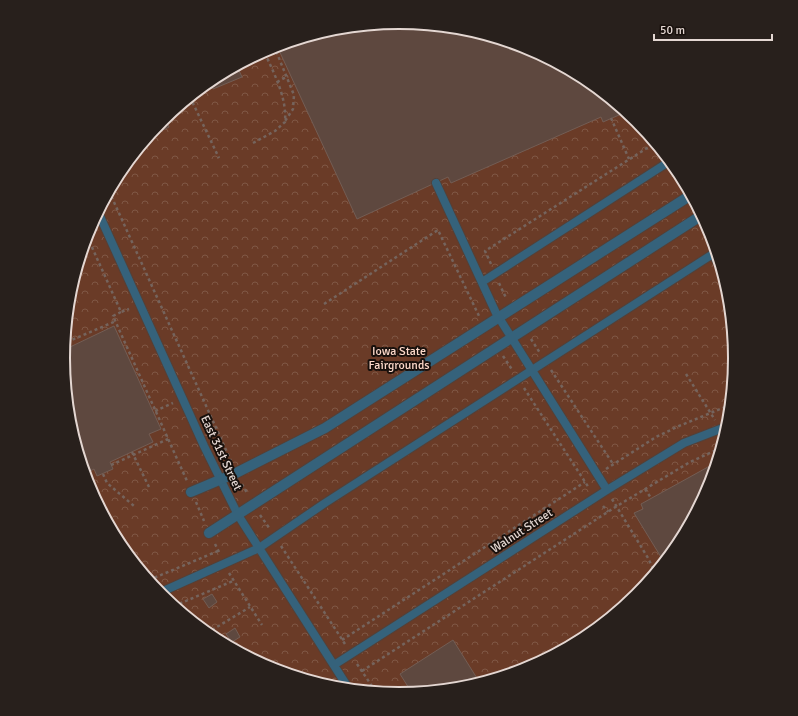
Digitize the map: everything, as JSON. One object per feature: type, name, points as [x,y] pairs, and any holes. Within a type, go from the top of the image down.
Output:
[{"type":"street","points":[[191,492],[236,473],[325,428],[686,198]]},
{"type":"street","points":[[209,533],[697,218]]},
{"type":"lane","points":[[482,282],[665,164]]},
{"type":"lane","points":[[436,183],[499,318],[607,490]]},
{"type":"lane","name":"East 31st Street","points":[[101,219],[219,480],[238,515],[345,682]]},
{"type":"lane","points":[[165,590],[259,548],[712,254]]},
{"type":"lane","name":"Walnut Street","points":[[334,665],[607,490],[684,443],[720,429]]},
{"type":"path","points":[[253,143],[275,131],[285,122],[293,109],[294,95],[288,76],[277,52]]},
{"type":"path","points":[[266,57],[286,109],[285,122]]},
{"type":"path","points":[[277,82],[288,76]]},
{"type":"path","points":[[193,102],[219,158]]},
{"type":"path","points":[[611,118],[630,159]]},
{"type":"path","points":[[112,197],[236,473],[253,504],[372,685]]},
{"type":"path","points":[[90,245],[121,312]]},
{"type":"path","points":[[156,296],[113,316],[209,533],[233,581],[262,625]]},
{"type":"path","points":[[71,340],[116,321]]},
{"type":"path","points":[[686,374],[720,429]]},
{"type":"path","points":[[155,410],[182,398]]},
{"type":"path","points":[[342,640],[656,437],[724,407]]},
{"type":"path","points":[[111,465],[132,453],[168,439]]},
{"type":"path","points":[[362,671],[617,506],[690,462],[715,451]]},
{"type":"path","points":[[132,453],[149,487]]},
{"type":"path","points":[[103,474],[107,483],[134,506]]},
{"type":"path","points":[[645,489],[651,498]]},
{"type":"path","points":[[607,490],[652,568]]},
{"type":"path","points":[[154,578],[218,551]]},
{"type":"path","points":[[180,603],[233,581]]},
{"type":"path","points":[[213,630],[250,607]]},
{"type":"green space","name":"Iowa State Fairgrounds","points":[[399,29],[442,32],[463,35],[505,46],[564,73],[582,84],[616,111],[632,125],[660,158],[673,175],[694,212],[711,252],[717,273],[722,294],[728,358],[725,401],[722,422],[711,464],[684,523],[673,541],[646,575],[632,591],[599,619],[582,632],[545,653],[505,670],[484,676],[463,681],[421,686],[399,687],[356,684],[335,681],[293,670],[234,643],[216,632],[182,605],[166,591],[138,558],[125,541],[104,504],[87,464],[81,443],[76,422],[71,380],[70,358],[73,315],[76,294],[87,252],[114,193],[125,175],[152,141],[166,125],[199,97],[216,84],[253,63],[293,46],[314,40],[335,35],[377,30]]},
{"type":"building","points":[[377,30],[421,30],[463,35],[505,46],[545,63],[582,84],[620,115],[603,122],[601,117],[451,183],[448,177],[357,219],[279,51],[293,46],[335,35]]},
{"type":"building","points":[[239,71],[242,77],[213,89],[212,87],[216,84]]},
{"type":"building","points":[[168,124],[169,127],[161,131]]},
{"type":"building","points":[[114,326],[161,429],[149,434],[153,442],[110,462],[113,469],[97,476],[94,469],[90,471],[87,464],[76,422],[71,380],[71,347]]},
{"type":"building","points":[[710,466],[684,523],[661,557],[634,513],[643,509],[641,504]]},
{"type":"building","points":[[212,594],[217,602],[209,608],[203,599]]},
{"type":"building","points":[[235,628],[240,637],[232,642],[226,634]]},
{"type":"building","points":[[453,640],[477,678],[442,684],[408,687],[400,674]]}]
